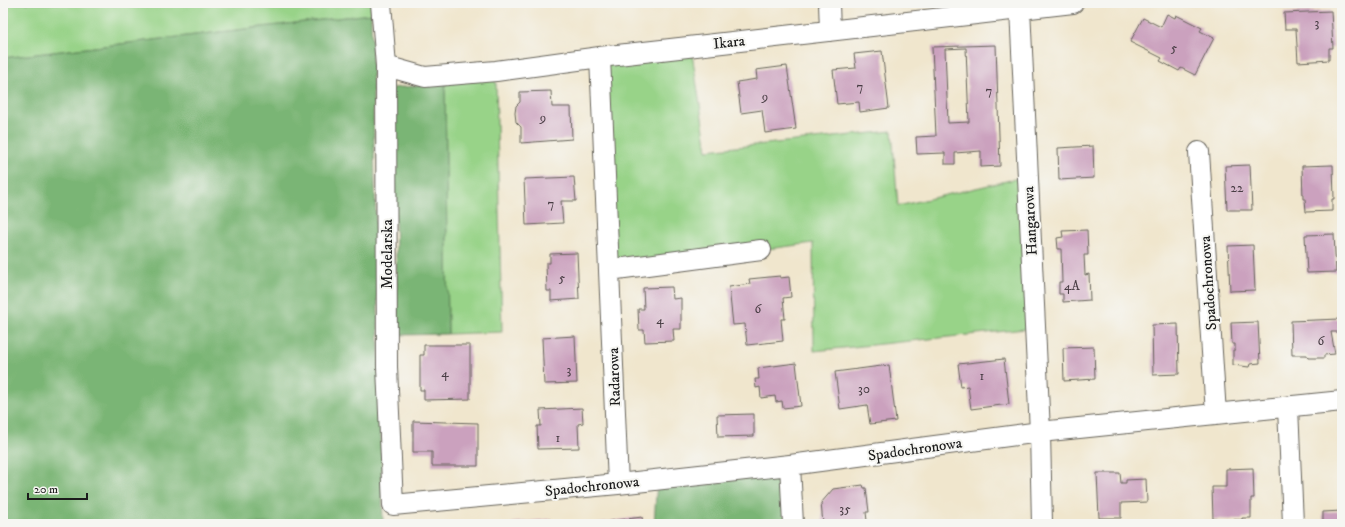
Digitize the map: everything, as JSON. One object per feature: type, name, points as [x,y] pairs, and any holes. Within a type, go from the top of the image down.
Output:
[{"type":"street","name":"Modelarska","points":[[381,3],[386,66],[387,367],[393,505]]},
{"type":"street","points":[[828,3],[830,31]]},
{"type":"street","name":"Ikara","points":[[386,66],[425,77],[496,71],[600,57],[1073,3]]},
{"type":"street","name":"Hangarowa","points":[[1020,9],[1040,432]]},
{"type":"street","name":"Radarowa","points":[[600,57],[618,484]]},
{"type":"street","name":"Spadochronowa","points":[[1199,152],[1216,414]]},
{"type":"street","points":[[609,270],[760,250]]},
{"type":"street","name":"Spadochronowa","points":[[393,505],[618,484],[790,465],[1040,432],[1342,401]]},
{"type":"street","points":[[1288,407],[1293,524]]},
{"type":"street","points":[[1040,432],[1042,524]]},
{"type":"street","points":[[790,465],[793,524]]},
{"type":"green space","points":[[3,3],[371,3],[371,14],[3,58]]},
{"type":"green space","points":[[371,14],[383,524],[3,524],[3,58]]},
{"type":"green space","points":[[691,47],[707,150],[892,131],[898,206],[1028,176],[1035,328],[814,351],[813,243],[609,270],[600,57]]},
{"type":"green space","points":[[489,78],[496,82],[502,332],[448,334],[445,83]]},
{"type":"green space","points":[[445,83],[448,334],[398,335],[392,88]]},
{"type":"green space","points":[[790,465],[793,524],[654,524],[657,480]]},
{"type":"building","points":[[1331,11],[1333,48],[1329,48],[1329,60],[1298,62],[1296,29],[1285,29],[1284,13]]},
{"type":"building","points":[[1167,14],[1175,18],[1176,15],[1202,28],[1200,31],[1214,38],[1195,75],[1181,68],[1179,71],[1160,61],[1162,58],[1130,42],[1143,18],[1161,27]]},
{"type":"building","points":[[996,45],[1000,166],[981,167],[981,151],[955,153],[955,164],[945,164],[945,153],[917,154],[916,137],[936,136],[932,47]],"holes":[[[966,48],[969,122],[948,123],[945,49]]]},
{"type":"building","points":[[882,51],[889,108],[860,112],[859,102],[837,104],[833,70],[856,68],[854,54]]},
{"type":"building","points":[[787,66],[796,129],[765,133],[762,110],[741,113],[737,82],[757,79],[756,70]]},
{"type":"building","points":[[551,91],[552,107],[571,107],[572,139],[521,143],[521,127],[516,122],[515,113],[516,106],[520,102],[520,92]]},
{"type":"building","points":[[1093,146],[1094,178],[1059,180],[1058,148]]},
{"type":"building","points":[[1250,165],[1252,210],[1227,210],[1225,166]]},
{"type":"building","points":[[1333,165],[1334,199],[1332,199],[1332,211],[1306,212],[1305,199],[1303,199],[1302,166]]},
{"type":"building","points":[[574,177],[576,201],[561,201],[563,223],[526,225],[524,179]]},
{"type":"building","points":[[1087,230],[1088,255],[1084,255],[1085,275],[1089,274],[1090,300],[1063,302],[1063,294],[1059,294],[1059,282],[1062,282],[1061,249],[1058,249],[1057,238],[1063,237],[1062,231]]},
{"type":"building","points":[[1334,234],[1336,272],[1307,273],[1305,235]]},
{"type":"building","points":[[1253,245],[1255,290],[1230,291],[1228,246]]},
{"type":"building","points":[[577,253],[579,299],[551,301],[551,291],[547,291],[546,263],[550,263],[550,254]]},
{"type":"building","points":[[780,276],[780,278],[789,277],[791,297],[783,298],[785,319],[781,319],[783,341],[747,345],[745,324],[733,325],[729,287],[750,284],[749,279]]},
{"type":"building","points":[[672,287],[673,299],[681,298],[681,329],[673,329],[674,341],[645,342],[644,330],[639,330],[638,309],[644,309],[643,288]]},
{"type":"building","points":[[1340,319],[1340,332],[1331,332],[1335,354],[1324,355],[1324,358],[1308,358],[1307,355],[1292,355],[1291,321]]},
{"type":"building","points":[[1258,322],[1260,363],[1250,364],[1249,367],[1233,365],[1233,350],[1235,350],[1235,344],[1232,344],[1231,323]]},
{"type":"building","points":[[1178,324],[1179,374],[1153,375],[1152,325]]},
{"type":"building","points":[[575,336],[577,383],[544,384],[542,338]]},
{"type":"building","points":[[424,345],[470,345],[470,399],[424,400],[424,390],[420,390],[420,355],[424,355]]},
{"type":"building","points":[[1094,347],[1095,379],[1064,381],[1063,348]]},
{"type":"building","points":[[1004,359],[1009,404],[971,409],[968,386],[961,387],[958,364]]},
{"type":"building","points":[[796,363],[801,406],[783,408],[782,401],[776,402],[775,396],[761,398],[760,387],[756,388],[755,379],[759,379],[758,368]]},
{"type":"building","points":[[889,365],[896,421],[870,424],[867,405],[840,409],[835,372]]},
{"type":"building","points":[[582,408],[583,423],[578,424],[579,448],[538,449],[537,426],[541,426],[540,410]]},
{"type":"building","points":[[754,414],[754,436],[718,437],[717,415]]},
{"type":"building","points":[[413,421],[478,423],[478,466],[432,466],[432,452],[413,452]]},
{"type":"building","points":[[1253,468],[1254,498],[1251,498],[1251,518],[1242,518],[1242,520],[1213,519],[1212,487],[1226,487],[1226,469]]},
{"type":"building","points":[[1097,473],[1120,473],[1121,483],[1126,483],[1126,480],[1146,479],[1147,502],[1121,503],[1121,518],[1099,518]]},
{"type":"building","points":[[863,485],[864,488],[866,488],[869,512],[866,512],[867,521],[871,524],[823,524],[821,503],[833,489]]},
{"type":"building","points":[[1342,511],[1342,524],[1323,524],[1323,512]]},
{"type":"building","points":[[642,517],[643,524],[596,524],[596,523]]},
{"type":"building","points":[[550,519],[551,524],[512,524],[512,523]]}]
